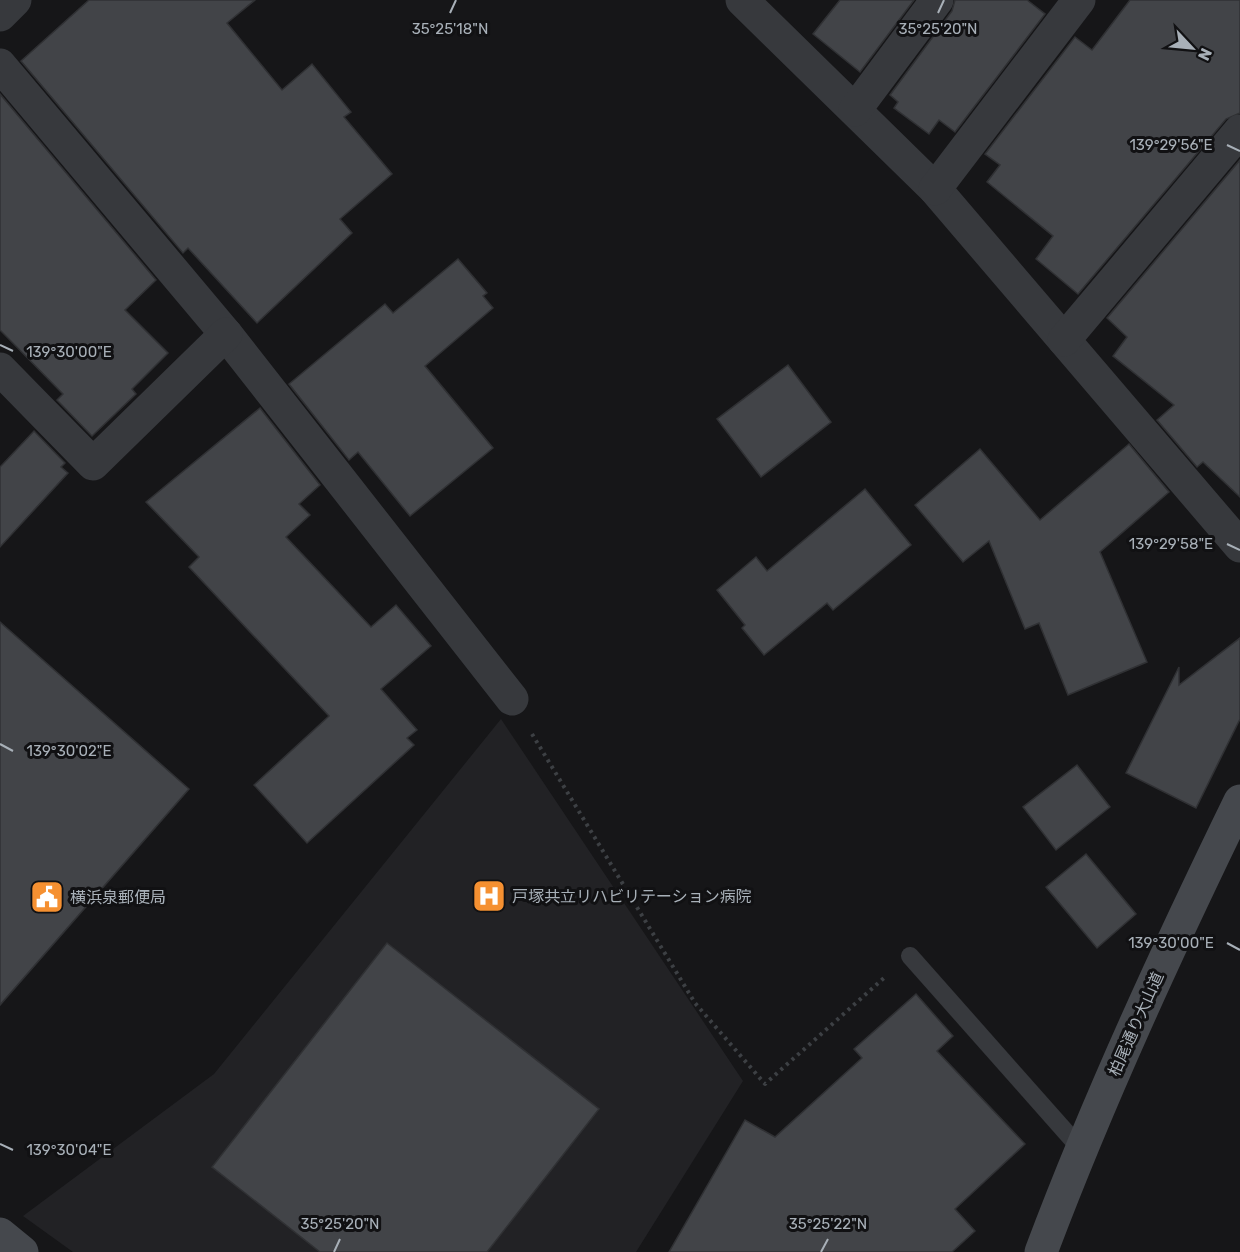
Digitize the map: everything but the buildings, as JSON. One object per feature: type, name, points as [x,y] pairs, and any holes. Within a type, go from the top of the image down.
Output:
[{"type":"street","points":[[0,15],[15,0]]},
{"type":"street","points":[[742,0],[935,189],[1240,546]]},
{"type":"street","points":[[855,110],[937,0]]},
{"type":"street","points":[[935,189],[1079,0]]},
{"type":"street","points":[[0,65],[226,334],[512,699]]},
{"type":"street","points":[[1064,340],[1240,131]]},
{"type":"street","points":[[0,369],[93,464],[226,334]]},
{"type":"street","name":"柏尾通り大山道","points":[[1041,1252],[1080,1148],[1193,898],[1240,801]]},
{"type":"street","points":[[0,1234],[22,1252]]},
{"type":"lane","points":[[910,956],[1080,1148]]},
{"type":"path","points":[[512,699],[695,1003],[765,1084],[910,956]]},
{"type":"shaded area","name":"戸塚共立リハビリテーション病院","points":[[501,719],[743,1081],[636,1252],[73,1252],[23,1216],[214,1074]]},
{"type":"place","name":"戸塚共立リハビリテーション病院","points":[[489,896]]},
{"type":"place","name":"横浜泉郵便局","points":[[47,897]]}]
